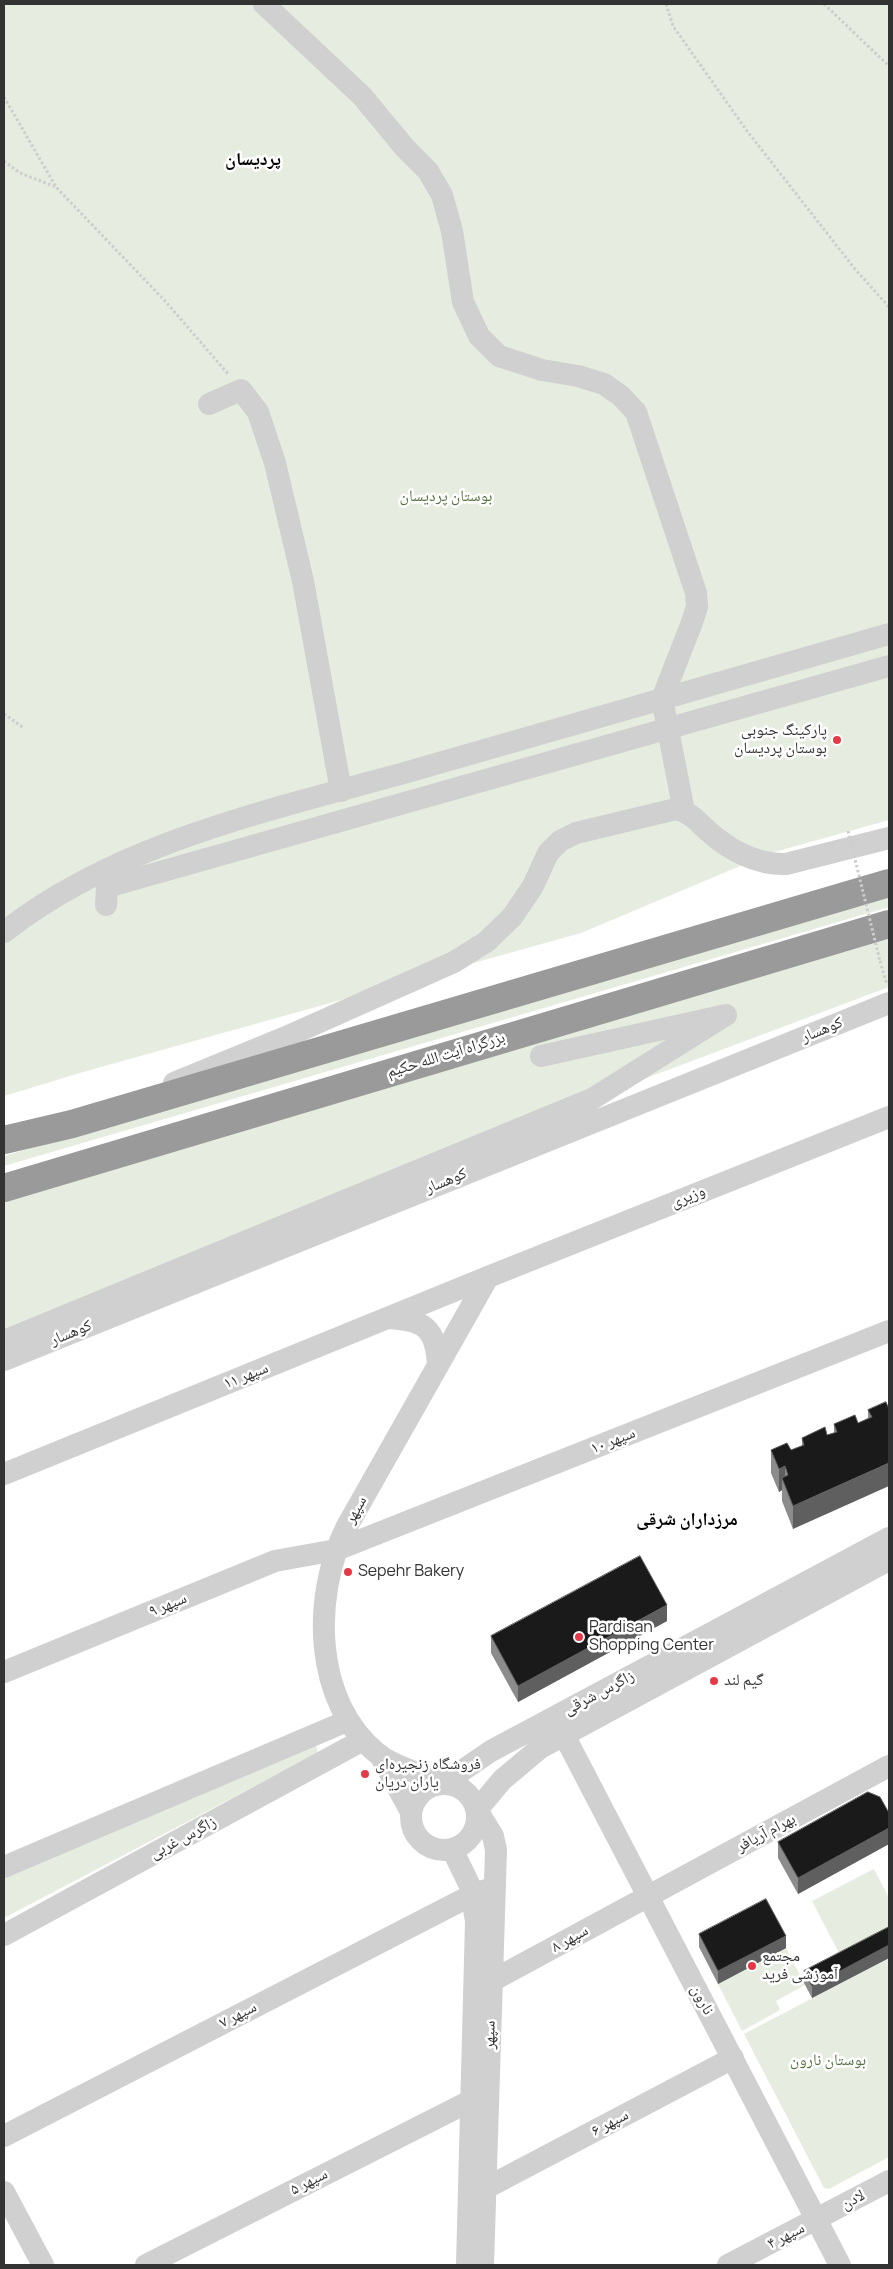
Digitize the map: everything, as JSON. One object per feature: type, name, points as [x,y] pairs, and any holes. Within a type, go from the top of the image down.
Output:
[{"type":"highway","points":[[4,1140],[72,1124],[889,883]]},
{"type":"highway","name":"بزرگراه آیت الله حکیم","points":[[4,1188],[889,924]]},
{"type":"street","points":[[264,4],[362,96],[405,148],[428,171],[442,195],[452,231],[463,302],[479,336],[499,356],[542,370],[578,376],[604,384],[621,396],[636,412],[696,593],[697,607],[662,699],[684,811]]},
{"type":"street","points":[[209,404],[241,390],[258,412],[275,464],[303,582],[341,791]]},
{"type":"street","points":[[4,932],[70,887],[136,854],[244,818],[889,634]]},
{"type":"street","points":[[106,904],[106,887],[889,666]]},
{"type":"street","points":[[72,1124],[286,1037],[454,962],[486,942],[512,917],[533,886],[548,853],[568,836],[667,810],[684,811],[726,846],[766,863],[786,864],[889,838]]},
{"type":"street","name":"کوهسار","points":[[4,1360],[889,1003]]},
{"type":"street","points":[[4,1342],[592,1099],[726,1015],[541,1056]]},
{"type":"street","name":"وزیری","points":[[488,1277],[889,1117]]},
{"type":"street","name":"سپهر ۱۱","points":[[4,1474],[488,1277]]},
{"type":"street","name":"سپهر","points":[[380,1755],[363,1740],[348,1721],[330,1673],[324,1643],[325,1598],[336,1550],[346,1528],[488,1277]]},
{"type":"street","points":[[387,1318],[418,1321],[426,1327],[434,1338],[438,1366]]},
{"type":"street","name":"سپهر ۱۰","points":[[336,1550],[889,1331]]},
{"type":"street","name":"زاگرس شرقی","points":[[444,1784],[491,1751],[889,1538]]},
{"type":"street","name":"سپهر ۹","points":[[4,1672],[275,1561],[336,1550]]},
{"type":"street","name":"زاگرس شرقی","points":[[477,1810],[492,1790],[511,1771],[540,1748],[889,1560]]},
{"type":"street","points":[[4,1867],[348,1721]]},
{"type":"street","name":"نارون","points":[[564,1735],[840,2265]]},
{"type":"street","name":"زاگرس غربی","points":[[4,1935],[363,1740]]},
{"type":"street","points":[[491,1751],[483,1763],[486,1775],[492,1777],[511,1771]]},
{"type":"street","points":[[380,1755],[444,1784]]},
{"type":"street","points":[[380,1755],[411,1812]]},
{"type":"street","name":"بهرام آریافر","points":[[648,1896],[887,1772]]},
{"type":"street","points":[[436,1784],[455,1785],[466,1791],[473,1799],[477,1810],[478,1819],[472,1836],[466,1843],[444,1851],[433,1849],[423,1843],[415,1834],[411,1823],[411,1812],[415,1801],[422,1792],[436,1784]]},
{"type":"street","name":"سپهر","points":[[477,1810],[493,1836],[496,1850],[495,1887],[483,1986],[478,2190],[483,2265]]},
{"type":"street","name":"سپهر","points":[[452,1849],[465,1872],[472,1895],[483,1986]]},
{"type":"street","name":"سپهر ۷","points":[[4,2136],[472,1895],[495,1887]]},
{"type":"street","name":"سپهر ۸","points":[[483,1986],[648,1896]]},
{"type":"street","name":"سپهر ۶","points":[[478,2190],[732,2058]]},
{"type":"street","name":"سپهر ۵","points":[[146,2265],[480,2095]]},
{"type":"street","name":"لادن","points":[[817,2220],[889,2181]]},
{"type":"street","name":"سپهر","points":[[467,2265],[478,2190]]},
{"type":"street","points":[[4,2192],[43,2265]]},
{"type":"street","name":"سپهر ۴","points":[[728,2265],[817,2220]]},
{"type":"path","points":[[666,4],[673,26],[747,131],[855,268],[889,307]]},
{"type":"path","points":[[824,4],[889,66]]},
{"type":"path","points":[[4,97],[56,187],[166,302],[241,390]]},
{"type":"path","points":[[4,161],[20,173],[56,187]]},
{"type":"path","points":[[4,714],[24,728]]},
{"type":"path","points":[[848,831],[889,993]]},
{"type":"green space","name":"بوستان پردیسان","points":[[4,4],[889,4],[889,820],[771,853],[581,933],[83,1072],[4,1096]]},
{"type":"green space","points":[[889,896],[889,907],[4,1166],[4,1156],[367,1051]]},
{"type":"green space","points":[[889,939],[889,987],[617,1089],[4,1344],[4,1200]]},
{"type":"green space","points":[[316,1744],[318,1753],[4,1918],[4,1876]]},
{"type":"green space","points":[[874,1869],[889,1898],[889,1929],[840,1955],[812,1901]]},
{"type":"green space","points":[[786,1948],[805,1985],[776,2001],[780,2010],[742,2031],[718,1984]]},
{"type":"green space","name":"بوستان نارون","points":[[889,1958],[889,2157],[829,2189],[824,2188],[744,2034]]},
{"type":"building","points":[[886,1402],[889,1409],[889,1463],[793,1506],[782,1478],[788,1475],[785,1466],[779,1469],[771,1450],[787,1443],[791,1450],[804,1445],[802,1438],[825,1427],[827,1435],[837,1432],[834,1424],[855,1415],[858,1423],[872,1417],[868,1410]]},
{"type":"building","name":"Pardisan Shopping Center","points":[[640,1556],[667,1605],[518,1686],[491,1636]]},
{"type":"building","points":[[868,1792],[880,1797],[889,1813],[889,1828],[798,1878],[778,1842]]},
{"type":"building","points":[[766,1899],[786,1936],[718,1971],[699,1934]]},
{"type":"building","points":[[889,1927],[889,1945],[812,1986],[804,1971]]},
{"type":"place","name":"پارکینگ جنوبی بوستان پردیسان","points":[[837,740]]},
{"type":"place","name":"Sepehr Bakery","points":[[348,1572]]},
{"type":"place","name":"Pardisan Shopping Center","points":[[579,1637]]},
{"type":"place","name":"گیم لند","points":[[714,1681]]},
{"type":"place","name":"فروشگاه زنجیره‌ای یاران دریان","points":[[365,1774]]},
{"type":"place","name":"مجتمع آموزشی فرید","points":[[752,1966]]},
{"type":"district","name":"پردیسان","points":[[253,160]]},
{"type":"district","name":"مرزداران شرقی","points":[[687,1520]]}]
